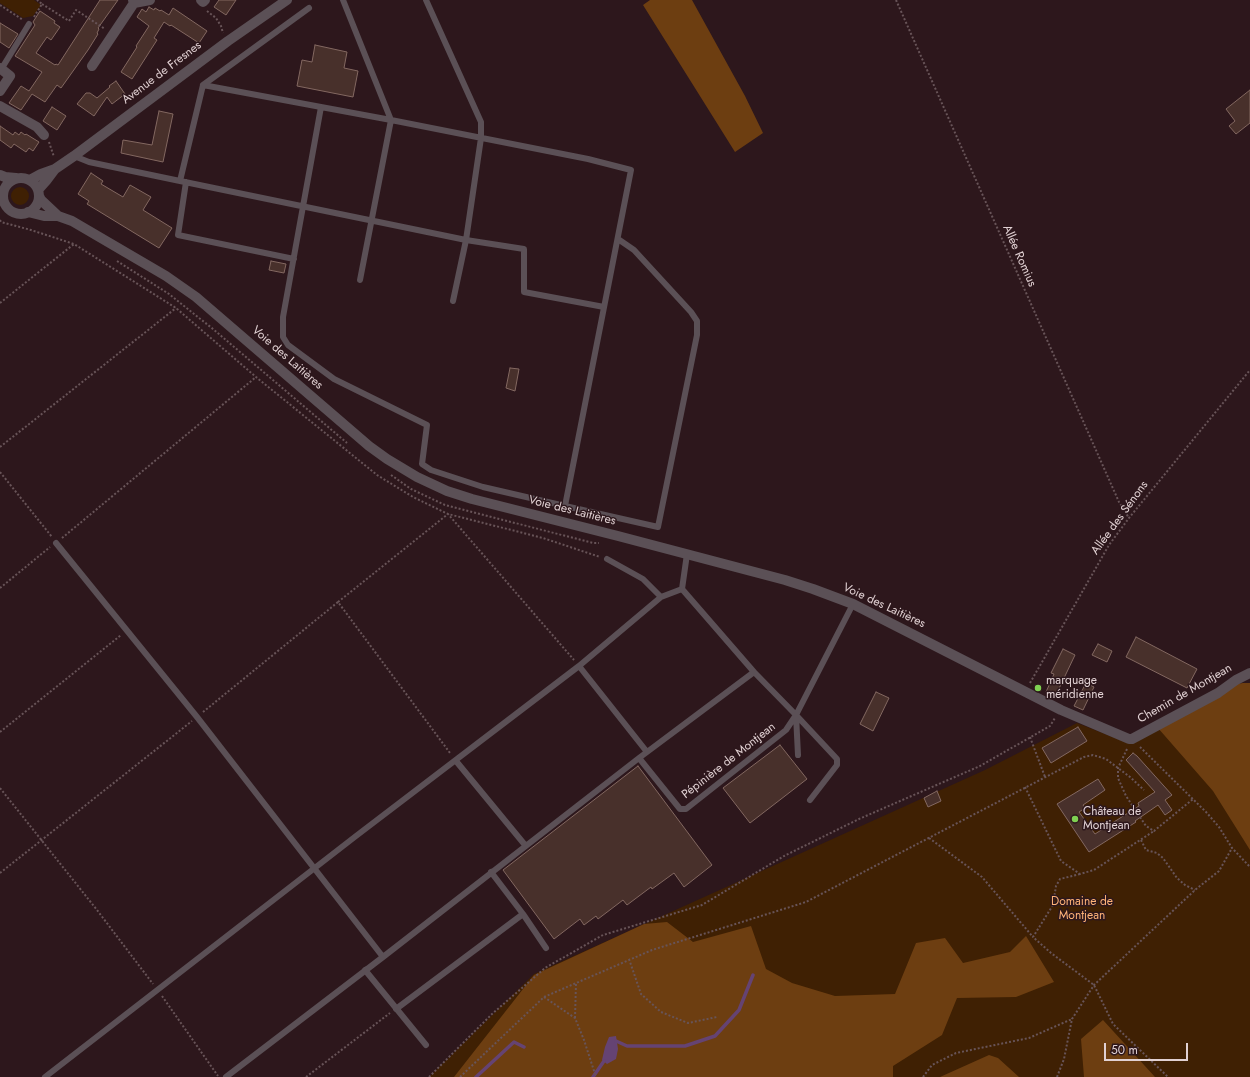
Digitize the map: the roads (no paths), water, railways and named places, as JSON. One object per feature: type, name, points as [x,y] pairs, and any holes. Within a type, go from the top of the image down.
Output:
[{"type":"street","points":[[92,66],[133,2],[150,0]]},
{"type":"street","name":"Avenue de Fresnes","points":[[30,180],[55,169],[74,156],[228,41],[287,0]]},
{"type":"street","points":[[0,91],[10,76],[1,68]]},
{"type":"street","points":[[0,106],[36,127],[44,135]]},
{"type":"street","name":"Avenue de Fresnes","points":[[38,193],[55,169]]},
{"type":"street","points":[[0,175],[30,180],[35,185],[38,193],[34,208],[28,212],[17,213],[11,210],[6,206],[2,197],[5,186],[16,178]]},
{"type":"street","name":"Voie des Laitières","points":[[38,193],[41,200],[58,216],[104,239],[166,276],[196,297],[369,446],[417,477],[447,491],[472,499],[784,580],[853,604],[1061,710],[1131,739]]},
{"type":"street","name":"Voie des Laitières","points":[[28,212],[44,216],[58,216]]},
{"type":"street","name":"Chemin de Montjean","points":[[1131,739],[1218,693],[1236,680],[1250,673]]},
{"type":"lane","points":[[343,0],[391,120],[360,280]]},
{"type":"lane","points":[[426,0],[481,122],[481,138],[466,240],[453,301]]},
{"type":"lane","points":[[294,259],[178,235],[183,182],[203,85],[309,8]]},
{"type":"lane","points":[[1,68],[29,24]]},
{"type":"lane","points":[[203,85],[588,159],[631,170],[565,506]]},
{"type":"lane","points":[[321,107],[283,317],[283,336],[288,345],[334,379],[427,425],[422,464],[431,470],[483,487],[658,527],[697,336],[698,321],[634,250],[618,239]]},
{"type":"lane","points":[[74,156],[89,162],[183,182],[466,240],[524,249],[524,292],[604,307]]},
{"type":"lane","points":[[56,542],[197,717],[313,869],[383,957]]},
{"type":"lane","points":[[687,554],[682,588],[754,672],[837,760],[837,765],[810,800]]},
{"type":"lane","points":[[607,559],[643,578],[661,597]]},
{"type":"lane","points":[[45,1077],[313,869],[579,666],[661,597],[682,588]]},
{"type":"lane","name":"Pépinière de Montjean","points":[[639,758],[680,809],[686,809],[786,730],[796,715],[853,604]]},
{"type":"lane","points":[[579,666],[647,752]]},
{"type":"lane","points":[[226,1077],[383,957],[525,845],[754,672]]},
{"type":"lane","points":[[796,715],[798,755]]},
{"type":"lane","points":[[456,761],[525,845]]},
{"type":"lane","points":[[491,872],[523,914],[546,948]]},
{"type":"lane","points":[[396,1009],[523,914]]},
{"type":"lane","points":[[365,970],[426,1045]]},
{"type":"waterway","points":[[616,1041],[627,1046],[685,1046],[715,1036],[739,1010],[753,975]]},
{"type":"waterway","points":[[476,1077],[514,1042],[524,1047]]},
{"type":"waterway","points":[[593,1077],[604,1061]]},
{"type":"place","name":"marquage méridienne","points":[[1038,688]]},
{"type":"place","name":"Château de Montjean","points":[[1075,819]]},
{"type":"park label","name":"Domaine de Montjean","points":[[1082,909]]}]
